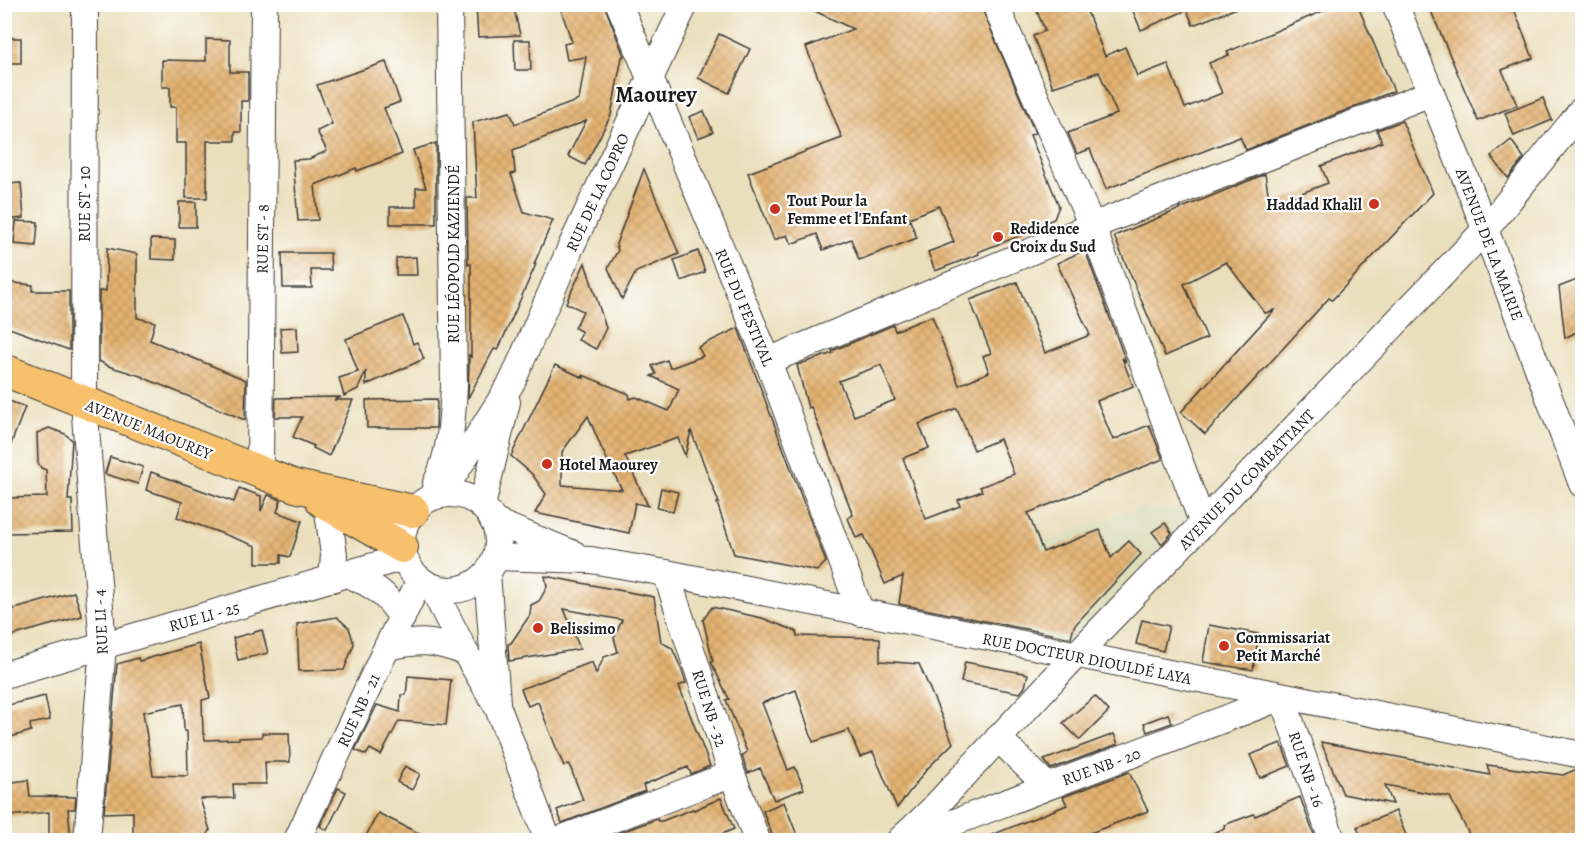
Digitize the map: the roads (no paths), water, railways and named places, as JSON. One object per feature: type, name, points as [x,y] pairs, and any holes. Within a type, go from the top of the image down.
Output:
[{"type":"main road","name":"AVENUE MAOUREY","points":[[4,370],[295,486],[403,552]]},
{"type":"main road","name":"AVENUE MAOUREY","points":[[295,486],[427,502]]},
{"type":"street","name":"RUE ST - 10","points":[[84,403],[85,4]]},
{"type":"street","name":"RUE ST - 8","points":[[260,473],[264,4]]},
{"type":"street","name":"RUE LÉOPOLD KAZIENDÉ","points":[[427,502],[446,460],[451,433],[454,387],[449,4]]},
{"type":"street","name":"RUE DU FESTIVAL","points":[[619,4],[768,361],[861,613]]},
{"type":"street","name":"RUE DE LA COPRO","points":[[427,502],[512,382],[649,78],[685,4]]},
{"type":"street","points":[[995,4],[1092,226],[1203,524]]},
{"type":"street","name":"AVENUE DE LA MAIRIE","points":[[1395,4],[1582,484]]},
{"type":"street","points":[[768,361],[1092,226],[1431,93]]},
{"type":"street","name":"AVENUE DU COMBATTANT","points":[[900,840],[936,827],[998,738],[1485,231],[1582,110]]},
{"type":"street","name":"RUE DE LA COPRO","points":[[487,514],[512,382]]},
{"type":"street","name":"RUE LI - 4","points":[[84,403],[103,646],[87,840]]},
{"type":"street","points":[[426,584],[444,590],[462,589],[478,582],[491,565],[498,545],[497,533],[487,514],[470,499],[456,495],[427,502],[402,534],[403,552],[411,570],[426,584],[498,708],[548,840]]},
{"type":"street","points":[[327,504],[339,577],[368,583],[383,592],[402,618]]},
{"type":"street","name":"RUE DOCTEUR DIOULDÉ LAYA","points":[[487,514],[591,560]]},
{"type":"street","name":"RUE LI - 25","points":[[4,675],[339,577],[403,552]]},
{"type":"street","name":"RUE DOCTEUR DIOULDÉ LAYA","points":[[491,565],[591,560],[666,573],[1581,758]]},
{"type":"street","points":[[491,565],[498,708]]},
{"type":"street","name":"RUE NB - 32","points":[[666,573],[732,774],[757,840]]},
{"type":"street","name":"RUE NB - 21","points":[[297,840],[387,647],[402,618],[426,584]]},
{"type":"street","points":[[387,647],[416,641],[440,643],[465,652]]},
{"type":"street","name":"RUE NB - 20","points":[[936,827],[1282,697]]},
{"type":"street","name":"RUE NB - 16","points":[[1282,697],[1332,840]]},
{"type":"street","points":[[998,738],[1047,786]]},
{"type":"street","points":[[558,840],[732,774]]},
{"type":"place","name":"Haddad Khalil","points":[[1374,204]]},
{"type":"place","name":"Tout Pour la Femme et l'Enfant","points":[[775,209]]},
{"type":"place","name":"Redidence Croix du Sud","points":[[998,237]]},
{"type":"place","name":"Hotel Maourey","points":[[547,464]]},
{"type":"place","name":"Belissimo","points":[[538,628]]},
{"type":"place","name":"Commissariat Petit Marché","points":[[1224,646]]},
{"type":"district","name":"Maourey","points":[[656,94]]}]
